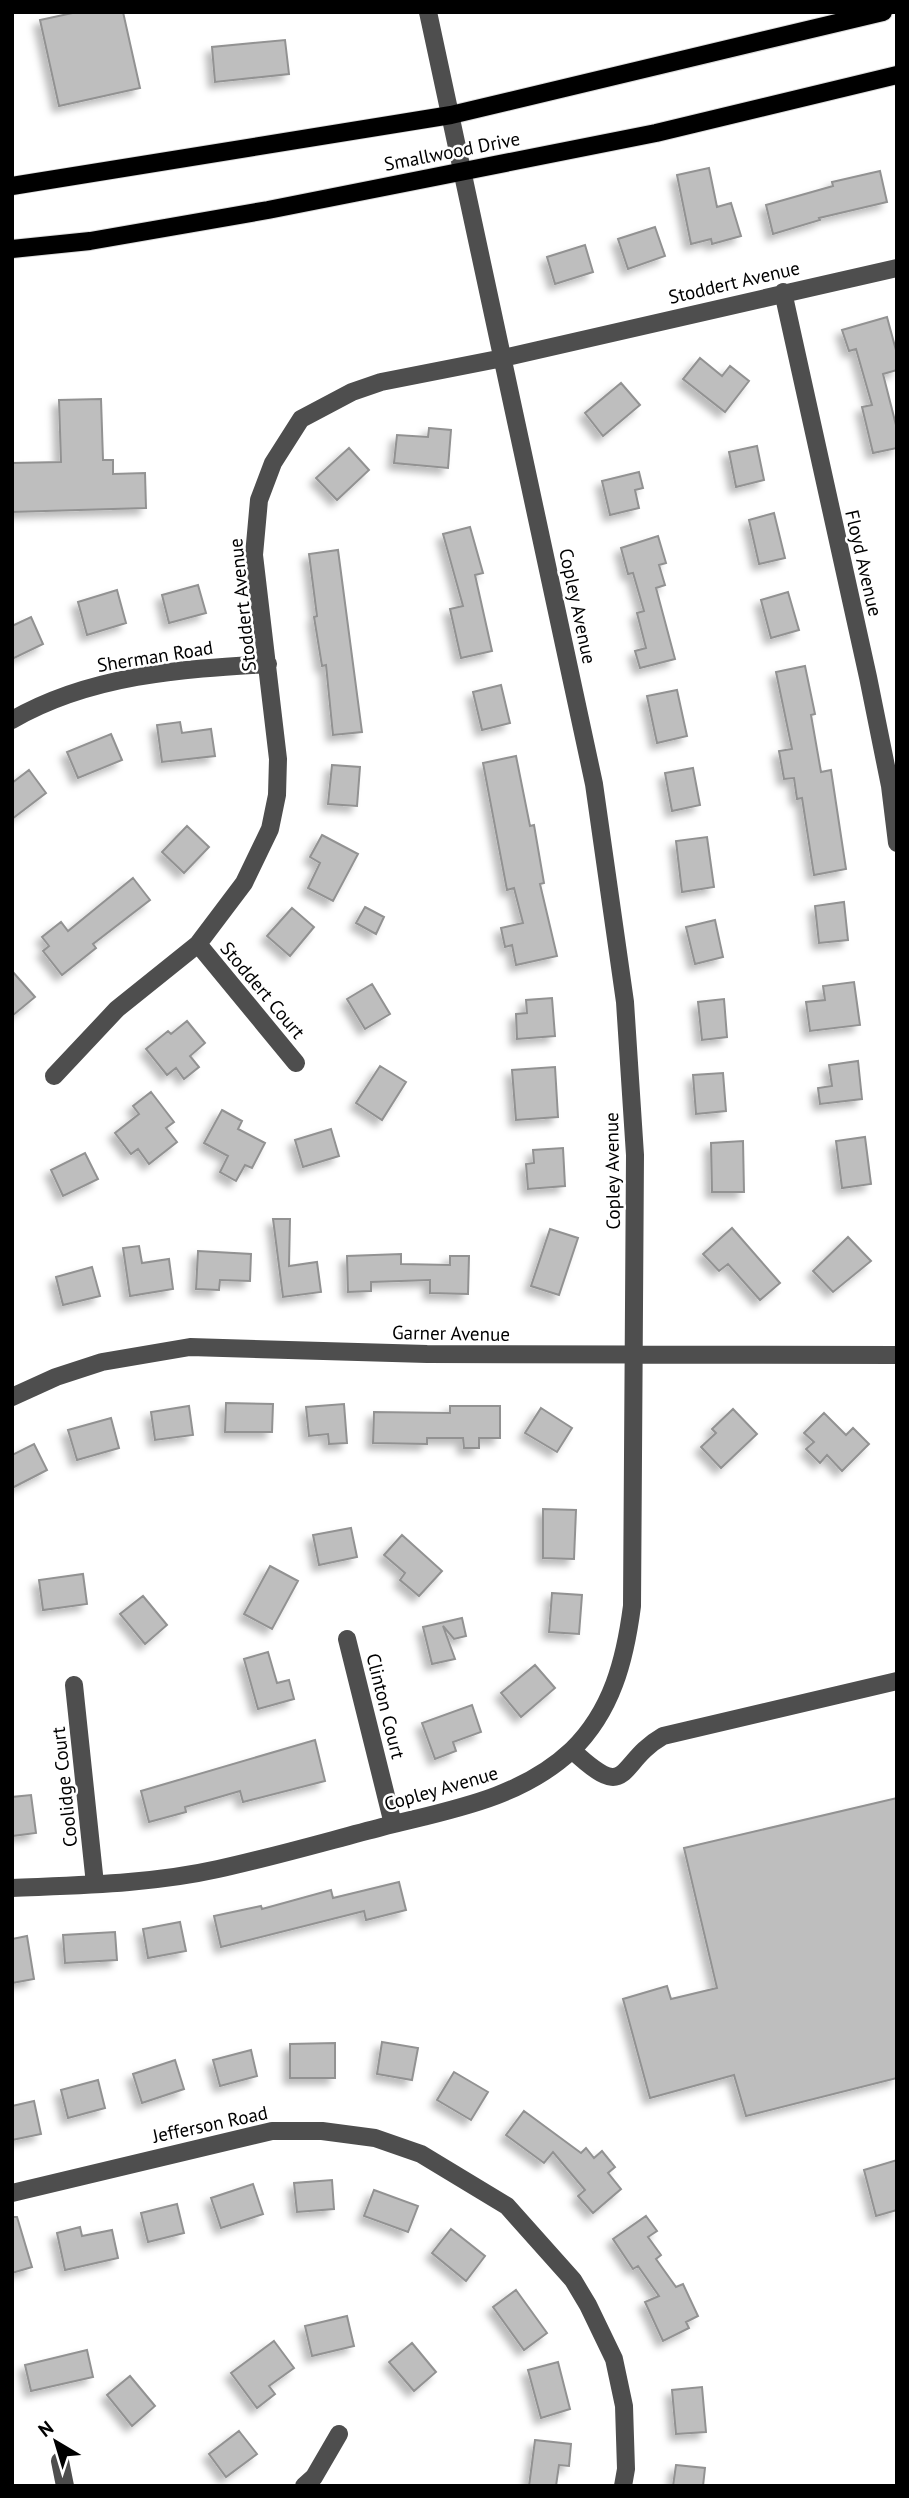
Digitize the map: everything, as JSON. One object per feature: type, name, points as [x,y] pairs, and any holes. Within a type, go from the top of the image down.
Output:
[{"type":"main road","name":"Smallwood Drive","points":[[12,186],[451,115],[883,12]]},
{"type":"main road","name":"Smallwood Drive","points":[[12,249],[90,241],[255,212],[656,133],[897,75]]},
{"type":"street","name":"Copley Avenue","points":[[12,1888],[95,1884],[216,1870],[506,1793],[534,1778],[572,1749],[595,1722],[611,1694],[628,1635],[632,1606],[636,1356],[635,1146],[622,982],[594,784],[428,12]]},
{"type":"street","name":"Stoddert Avenue","points":[[54,1076],[117,1009],[198,944],[244,883],[270,829],[278,795],[278,759],[254,555],[256,517],[264,482],[298,422],[352,392],[381,382],[503,358],[897,268]]},
{"type":"street","name":"Floyd Avenue","points":[[783,292],[868,677],[890,786],[897,844]]},
{"type":"street","name":"Sherman Road","points":[[12,720],[59,698],[118,680],[174,671],[268,664]]},
{"type":"street","name":"Stoddert Court","points":[[198,944],[296,1063]]},
{"type":"street","name":"Garner Avenue","points":[[12,1397],[56,1377],[102,1363],[190,1347],[636,1356],[897,1355]]},
{"type":"street","name":"Clinton Court","points":[[347,1639],[393,1824]]},
{"type":"street","points":[[572,1749],[601,1775],[613,1778],[626,1774],[654,1741],[663,1737],[897,1681]]},
{"type":"street","name":"Coolidge Court","points":[[74,1685],[95,1884]]},
{"type":"street","name":"Jefferson Road","points":[[12,2193],[272,2131],[322,2131],[374,2138],[421,2154],[508,2206],[573,2280],[589,2305],[614,2359],[624,2406],[626,2469],[623,2486]]},
{"type":"street","points":[[303,2486],[314,2477],[339,2434]]},
{"type":"street","points":[[60,2461],[65,2486]]},
{"type":"building","points":[[77,12],[123,12],[140,88],[59,106],[40,20]]},
{"type":"building","points":[[285,40],[289,74],[215,82],[212,47]]},
{"type":"building","points":[[709,168],[717,207],[731,203],[741,236],[712,244],[711,239],[691,244],[677,175]]},
{"type":"building","points":[[880,171],[887,202],[819,218],[820,220],[773,234],[766,205],[833,186],[832,182]]},
{"type":"building","points":[[655,227],[665,256],[628,269],[618,239]]},
{"type":"building","points":[[585,245],[593,272],[555,284],[547,257]]},
{"type":"building","points":[[887,317],[897,354],[897,370],[883,374],[897,429],[897,448],[873,453],[862,407],[872,405],[856,349],[849,351],[842,330]]},
{"type":"building","points":[[700,358],[722,376],[730,366],[749,381],[725,412],[683,379]]},
{"type":"building","points":[[621,383],[640,405],[603,436],[585,413]]},
{"type":"building","points":[[101,399],[103,460],[113,460],[113,474],[145,473],[146,508],[12,512],[12,463],[61,462],[59,400]]},
{"type":"building","points":[[429,428],[451,430],[448,468],[394,463],[397,435],[428,437]]},
{"type":"building","points":[[757,446],[764,480],[736,487],[729,452]]},
{"type":"building","points":[[349,448],[369,470],[337,500],[316,478]]},
{"type":"building","points":[[639,472],[643,488],[635,490],[639,508],[610,515],[602,481]]},
{"type":"building","points":[[774,513],[785,558],[759,564],[749,520]]},
{"type":"building","points":[[470,527],[483,573],[475,575],[492,651],[461,658],[450,609],[463,606],[443,534]]},
{"type":"building","points":[[658,536],[666,563],[659,565],[665,585],[656,588],[675,659],[640,668],[635,651],[646,648],[637,613],[644,611],[633,573],[628,574],[621,548]]},
{"type":"building","points":[[338,550],[362,732],[333,735],[326,665],[322,666],[314,617],[317,616],[309,554]]},
{"type":"building","points":[[198,585],[206,613],[169,623],[162,595]]},
{"type":"building","points":[[117,590],[126,623],[87,635],[78,602]]},
{"type":"building","points":[[788,592],[799,630],[771,638],[761,600]]},
{"type":"building","points":[[31,617],[43,644],[12,659],[12,626]]},
{"type":"building","points":[[805,666],[815,714],[811,715],[821,772],[831,770],[846,869],[814,875],[802,798],[797,799],[794,778],[784,779],[779,751],[792,749],[776,672]]},
{"type":"building","points":[[501,685],[510,723],[482,730],[473,692]]},
{"type":"building","points":[[677,690],[687,736],[657,743],[647,696]]},
{"type":"building","points":[[180,722],[182,733],[211,729],[215,756],[162,762],[157,725]]},
{"type":"building","points":[[111,734],[122,760],[78,778],[67,752]]},
{"type":"building","points":[[516,756],[530,826],[534,825],[544,883],[540,884],[557,956],[516,965],[512,945],[505,947],[501,928],[523,923],[514,888],[507,890],[483,763]]},
{"type":"building","points":[[332,765],[360,767],[357,806],[328,804]]},
{"type":"building","points":[[693,768],[700,805],[672,811],[665,773]]},
{"type":"building","points":[[29,770],[46,793],[12,819],[12,783]]},
{"type":"building","points":[[187,826],[209,847],[184,873],[162,852]]},
{"type":"building","points":[[322,835],[358,854],[333,901],[308,888],[320,863],[310,857]]},
{"type":"building","points":[[707,837],[714,887],[682,892],[676,841]]},
{"type":"building","points":[[133,878],[150,900],[93,944],[96,948],[62,975],[43,951],[49,946],[42,937],[61,922],[68,931]]},
{"type":"building","points":[[844,902],[848,940],[819,943],[815,906]]},
{"type":"building","points":[[365,907],[384,917],[376,934],[356,923]]},
{"type":"building","points":[[292,908],[314,927],[290,956],[267,936]]},
{"type":"building","points":[[715,920],[723,957],[695,964],[686,927]]},
{"type":"building","points":[[12,971],[35,997],[12,1016]]},
{"type":"building","points":[[854,982],[860,1025],[810,1031],[806,1002],[825,1000],[823,986]]},
{"type":"building","points":[[372,984],[390,1014],[365,1029],[347,999]]},
{"type":"building","points":[[552,998],[555,1036],[517,1039],[516,1014],[527,1013],[526,1000]]},
{"type":"building","points":[[724,999],[727,1037],[702,1040],[698,1002]]},
{"type":"building","points":[[187,1021],[205,1043],[190,1056],[199,1067],[184,1079],[176,1068],[167,1075],[146,1049],[168,1031],[171,1034]]},
{"type":"building","points":[[858,1061],[862,1099],[820,1104],[818,1088],[832,1086],[829,1065]]},
{"type":"building","points":[[380,1066],[406,1082],[382,1120],[356,1103]]},
{"type":"building","points":[[555,1067],[558,1117],[516,1120],[512,1070]]},
{"type":"building","points":[[723,1073],[726,1111],[696,1114],[693,1075]]},
{"type":"building","points":[[151,1092],[174,1122],[166,1128],[177,1142],[149,1164],[138,1149],[131,1154],[115,1133],[139,1114],[133,1106]]},
{"type":"building","points":[[222,1110],[242,1121],[238,1129],[265,1143],[252,1168],[245,1165],[236,1181],[220,1172],[228,1156],[204,1143]]},
{"type":"building","points":[[331,1129],[339,1156],[303,1167],[295,1140]]},
{"type":"building","points":[[865,1137],[871,1184],[842,1188],[836,1141]]},
{"type":"building","points":[[743,1141],[744,1192],[712,1192],[711,1143]]},
{"type":"building","points":[[563,1148],[565,1186],[528,1189],[526,1164],[534,1163],[533,1150]]},
{"type":"building","points":[[85,1153],[98,1179],[63,1196],[51,1170]]},
{"type":"building","points":[[273,1219],[290,1219],[289,1266],[317,1262],[321,1292],[283,1297]]},
{"type":"building","points":[[732,1228],[780,1283],[760,1300],[728,1264],[719,1271],[703,1254]]},
{"type":"building","points":[[550,1229],[578,1238],[559,1295],[531,1286]]},
{"type":"building","points":[[848,1237],[871,1261],[833,1292],[813,1271]]},
{"type":"building","points":[[139,1246],[142,1263],[169,1259],[173,1289],[130,1296],[123,1248]]},
{"type":"building","points":[[198,1251],[251,1254],[250,1281],[220,1280],[219,1290],[196,1289]]},
{"type":"building","points":[[401,1254],[401,1264],[450,1265],[450,1256],[469,1256],[468,1294],[430,1293],[430,1280],[371,1282],[371,1291],[348,1292],[347,1256]]},
{"type":"building","points":[[92,1267],[100,1296],[63,1305],[56,1277]]},
{"type":"building","points":[[226,1403],[273,1404],[272,1432],[225,1432]]},
{"type":"building","points":[[344,1404],[347,1443],[329,1444],[328,1434],[309,1436],[306,1407]]},
{"type":"building","points":[[189,1406],[193,1435],[155,1440],[151,1412]]},
{"type":"building","points":[[450,1406],[500,1406],[500,1438],[479,1438],[479,1448],[464,1448],[463,1438],[427,1438],[427,1444],[373,1443],[374,1412],[450,1413]]},
{"type":"building","points":[[541,1408],[572,1428],[557,1452],[525,1433]]},
{"type":"building","points":[[733,1409],[757,1434],[721,1468],[701,1447],[716,1433],[712,1429]]},
{"type":"building","points":[[824,1413],[846,1435],[853,1428],[869,1444],[842,1471],[827,1455],[820,1463],[806,1449],[814,1442],[804,1433]]},
{"type":"building","points":[[111,1418],[119,1448],[77,1460],[68,1430]]},
{"type":"building","points":[[34,1444],[47,1470],[12,1488],[12,1455]]},
{"type":"building","points":[[543,1509],[576,1510],[574,1559],[543,1558]]},
{"type":"building","points":[[351,1528],[357,1557],[319,1565],[313,1535]]},
{"type":"building","points":[[402,1535],[442,1571],[419,1596],[400,1580],[405,1573],[384,1555]]},
{"type":"building","points":[[270,1566],[298,1581],[272,1629],[244,1614]]},
{"type":"building","points":[[83,1574],[87,1604],[43,1610],[39,1580]]},
{"type":"building","points":[[552,1593],[582,1595],[579,1634],[549,1632]]},
{"type":"building","points":[[143,1596],[167,1625],[145,1644],[120,1614]]},
{"type":"building","points":[[462,1618],[466,1636],[454,1639],[443,1626],[455,1659],[432,1664],[423,1627]]},
{"type":"building","points":[[268,1652],[277,1683],[289,1680],[294,1699],[258,1709],[244,1659]]},
{"type":"building","points":[[535,1665],[555,1688],[521,1717],[501,1693]]},
{"type":"building","points":[[472,1705],[481,1732],[453,1742],[456,1751],[435,1759],[422,1723]]},
{"type":"building","points":[[315,1740],[325,1781],[243,1802],[240,1791],[185,1807],[186,1812],[149,1822],[141,1791]]},
{"type":"building","points":[[31,1795],[36,1833],[12,1836],[12,1797]]},
{"type":"building","points":[[897,1798],[897,2078],[746,2116],[734,2075],[650,2098],[623,1999],[667,1986],[671,1999],[717,1988],[684,1848]]},
{"type":"building","points":[[399,1882],[406,1910],[366,1920],[364,1911],[221,1947],[214,1916],[261,1906],[262,1909],[331,1890],[333,1898]]},
{"type":"building","points":[[180,1922],[186,1951],[148,1958],[143,1929]]},
{"type":"building","points":[[115,1932],[117,1960],[65,1963],[63,1935]]},
{"type":"building","points":[[27,1936],[34,1979],[12,1983],[12,1939]]},
{"type":"building","points":[[382,2042],[418,2048],[412,2080],[377,2074]]},
{"type":"building","points":[[335,2043],[335,2078],[290,2078],[290,2044]]},
{"type":"building","points":[[251,2050],[257,2076],[220,2086],[213,2060]]},
{"type":"building","points":[[175,2060],[184,2089],[142,2103],[133,2074]]},
{"type":"building","points":[[454,2072],[488,2092],[471,2120],[437,2100]]},
{"type":"building","points":[[98,2080],[105,2108],[68,2118],[61,2090]]},
{"type":"building","points":[[34,2101],[41,2134],[12,2140],[12,2106]]},
{"type":"building","points":[[524,2111],[581,2153],[586,2148],[594,2158],[602,2151],[615,2167],[608,2173],[621,2189],[593,2213],[578,2196],[585,2190],[553,2152],[544,2163],[506,2135]]},
{"type":"building","points":[[897,2160],[897,2210],[876,2216],[864,2170]]},
{"type":"building","points":[[332,2180],[334,2209],[297,2212],[294,2183]]},
{"type":"building","points":[[253,2184],[263,2214],[221,2228],[211,2198]]},
{"type":"building","points":[[374,2190],[418,2206],[408,2232],[364,2216]]},
{"type":"building","points":[[177,2204],[184,2233],[148,2242],[141,2213]]},
{"type":"building","points":[[646,2216],[657,2231],[648,2237],[661,2255],[656,2259],[676,2287],[683,2284],[698,2316],[686,2322],[689,2328],[663,2341],[645,2302],[659,2296],[638,2266],[633,2269],[613,2239]]},
{"type":"building","points":[[12,2217],[17,2217],[32,2267],[12,2273]]},
{"type":"building","points":[[80,2227],[82,2236],[112,2230],[118,2258],[65,2270],[57,2233]]},
{"type":"building","points":[[451,2229],[485,2256],[466,2281],[432,2253]]},
{"type":"building","points":[[516,2290],[547,2333],[524,2350],[493,2307]]},
{"type":"building","points":[[347,2316],[354,2346],[312,2356],[305,2326]]},
{"type":"building","points":[[274,2341],[294,2368],[269,2386],[275,2394],[257,2408],[231,2373]]},
{"type":"building","points":[[412,2343],[436,2372],[414,2391],[389,2362]]},
{"type":"building","points":[[87,2350],[93,2377],[31,2391],[25,2365]]},
{"type":"building","points":[[558,2362],[570,2409],[541,2418],[528,2370]]},
{"type":"building","points":[[130,2376],[155,2406],[132,2426],[107,2395]]},
{"type":"building","points":[[702,2387],[706,2432],[676,2434],[672,2390]]},
{"type":"building","points":[[239,2431],[257,2454],[226,2477],[209,2454]]},
{"type":"building","points":[[535,2440],[571,2444],[569,2466],[559,2465],[556,2486],[529,2486]]},
{"type":"building","points":[[676,2465],[705,2468],[703,2486],[673,2486]]}]
